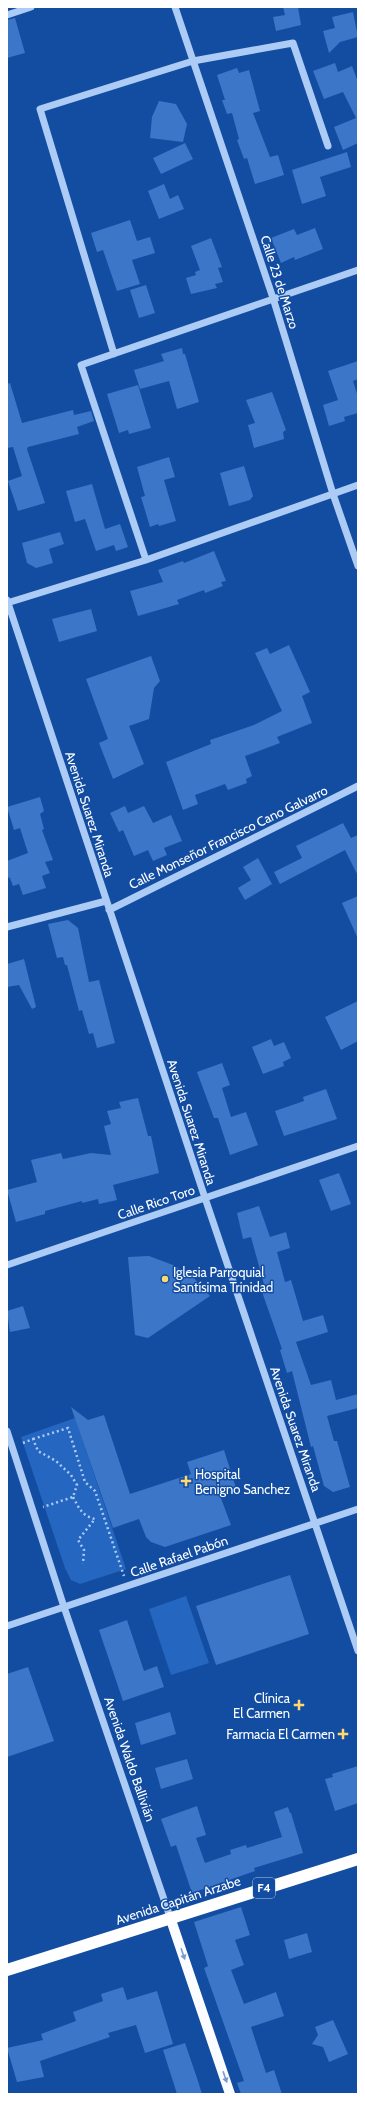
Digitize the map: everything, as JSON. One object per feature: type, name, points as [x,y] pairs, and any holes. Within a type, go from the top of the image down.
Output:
[{"type":"highway","name":"Avenida Capitán Arzabe","points":[[7,1970],[358,1858]]},
{"type":"main road","name":"Avenida Waldo Ballivián","points":[[170,1917],[230,2094]]},
{"type":"street","points":[[7,15],[31,7]]},
{"type":"street","name":"Calle 23 de Marzo","points":[[175,7],[273,298],[333,494],[358,566]]},
{"type":"street","points":[[114,354],[40,109],[194,61],[293,43],[328,146]]},
{"type":"street","points":[[146,560],[81,365],[358,270]]},
{"type":"street","points":[[7,602],[146,560],[358,485]]},
{"type":"street","name":"Avenida Suarez Miranda","points":[[7,602],[205,1198],[358,1650]]},
{"type":"street","name":"Calle Monseñor Francisco Cano Galvarro","points":[[109,910],[358,786]]},
{"type":"street","points":[[7,927],[106,901]]},
{"type":"street","name":"Calle Rico Toro","points":[[7,1265],[358,1146]]},
{"type":"street","name":"Avenida Waldo Ballivián","points":[[7,1431],[64,1607],[170,1917]]},
{"type":"street","name":"Calle Rafael Pabón","points":[[7,1626],[358,1509]]},
{"type":"path","points":[[12,1446],[68,1428],[85,1482],[96,1491],[128,1586]]},
{"type":"path","points":[[33,1439],[38,1451],[56,1461],[71,1475],[77,1485],[73,1497],[82,1513],[87,1517],[95,1519],[78,1540],[84,1550],[83,1564]]},
{"type":"path","points":[[33,1510],[73,1497]]},
{"type":"shaded area","points":[[75,1418],[126,1569],[80,1584],[71,1580],[65,1568],[21,1437]]},
{"type":"shaded area","points":[[186,1596],[209,1663],[171,1675],[149,1609]]},
{"type":"building","points":[[283,7],[298,7],[301,25],[276,31],[273,17],[285,15]]},
{"type":"building","points":[[353,12],[358,37],[340,42],[329,53],[323,31],[335,28],[332,17]]},
{"type":"building","points":[[15,18],[25,53],[7,58],[7,20]]},
{"type":"building","points":[[335,63],[338,72],[352,66],[358,82],[358,143],[343,150],[334,127],[356,118],[343,92],[324,99],[313,71]]},
{"type":"building","points":[[237,68],[239,73],[249,70],[260,111],[253,113],[270,157],[278,155],[284,175],[255,184],[247,158],[244,159],[237,140],[239,139],[232,113],[227,114],[222,100],[225,100],[217,75]]},
{"type":"building","points":[[159,101],[176,104],[187,124],[183,142],[150,138],[152,117]]},
{"type":"building","points":[[185,143],[193,159],[161,174],[153,158]]},
{"type":"building","points":[[347,152],[351,167],[320,177],[326,196],[302,204],[292,170]]},
{"type":"building","points":[[164,184],[170,199],[178,195],[184,209],[159,219],[148,191]]},
{"type":"building","points":[[130,220],[137,241],[150,237],[155,253],[132,260],[140,284],[117,291],[103,250],[97,252],[91,233]]},
{"type":"building","points":[[315,228],[323,249],[295,260],[294,257],[281,263],[271,238],[294,229],[297,235]]},
{"type":"building","points":[[211,238],[222,267],[218,268],[223,282],[215,284],[217,288],[191,294],[186,278],[196,275],[195,272],[200,270],[191,246]]},
{"type":"building","points":[[146,285],[155,313],[139,318],[130,290]]},
{"type":"building","points":[[182,348],[199,402],[177,409],[169,381],[140,389],[134,370],[164,361],[161,354]]},
{"type":"building","points":[[358,361],[358,379],[353,381],[358,397],[358,413],[344,417],[345,421],[329,426],[323,405],[338,400],[328,371]]},
{"type":"building","points":[[10,383],[22,423],[73,410],[74,415],[91,411],[94,421],[77,427],[79,434],[28,447],[27,449],[45,503],[18,511],[8,481],[22,476],[13,447],[7,448],[7,384]]},
{"type":"building","points":[[138,385],[151,428],[129,434],[128,430],[119,433],[107,394]]},
{"type":"building","points":[[272,392],[286,430],[283,432],[284,439],[254,448],[248,425],[255,423],[246,400]]},
{"type":"building","points":[[169,457],[175,477],[164,480],[176,521],[150,527],[141,497],[145,496],[137,467]]},
{"type":"building","points":[[244,466],[253,496],[250,500],[229,506],[220,473]]},
{"type":"building","points":[[92,484],[105,529],[120,524],[128,547],[116,551],[114,545],[96,551],[85,519],[75,522],[66,491]]},
{"type":"building","points":[[60,532],[64,544],[49,549],[53,563],[36,568],[27,563],[22,543]]},
{"type":"building","points":[[214,551],[226,581],[221,582],[223,586],[205,593],[204,590],[177,600],[179,604],[138,616],[130,591],[163,582],[158,570],[183,561],[184,563]]},
{"type":"building","points":[[91,609],[97,631],[59,642],[52,619]]},
{"type":"building","points":[[289,645],[310,692],[302,696],[312,723],[277,737],[280,743],[245,756],[252,776],[246,779],[247,783],[228,790],[225,784],[195,795],[198,804],[183,810],[166,762],[211,744],[210,740],[254,725],[282,711],[255,653],[267,648],[270,654]]},
{"type":"building","points":[[151,656],[160,681],[154,688],[149,719],[129,726],[144,764],[113,779],[99,743],[108,739],[86,679]]},
{"type":"building","points":[[40,797],[44,811],[40,814],[44,829],[42,830],[53,860],[45,862],[50,873],[42,876],[46,888],[23,895],[19,884],[13,886],[10,878],[7,877],[7,861],[28,853],[20,828],[14,830],[7,807]]},
{"type":"building","points":[[125,806],[128,813],[144,806],[153,823],[171,815],[182,841],[164,848],[167,855],[153,861],[148,850],[134,856],[123,830],[119,832],[110,813]]},
{"type":"building","points":[[343,823],[351,838],[358,835],[358,876],[345,850],[280,884],[274,872],[302,858],[296,846]]},
{"type":"building","points":[[258,858],[272,884],[245,900],[238,888],[251,880],[243,867]]},
{"type":"building","points":[[358,896],[358,939],[342,903]]},
{"type":"building","points":[[68,920],[78,928],[89,982],[99,980],[115,1043],[97,1048],[93,1033],[89,1034],[82,1010],[79,1011],[67,965],[65,965],[63,957],[57,958],[48,924]]},
{"type":"building","points":[[24,959],[36,1007],[32,1009],[19,985],[7,987],[7,964]]},
{"type":"building","points":[[358,1001],[358,1041],[341,1050],[325,1017]]},
{"type":"building","points":[[271,1039],[274,1046],[284,1042],[291,1058],[283,1062],[284,1066],[263,1074],[252,1047]]},
{"type":"building","points":[[222,1063],[230,1085],[222,1088],[231,1117],[246,1112],[258,1145],[230,1155],[218,1118],[214,1118],[197,1072]]},
{"type":"building","points":[[326,1089],[337,1119],[284,1136],[275,1111],[304,1101],[303,1097]]},
{"type":"building","points":[[138,1098],[148,1136],[151,1136],[159,1173],[113,1185],[117,1200],[99,1204],[98,1199],[82,1203],[82,1201],[45,1211],[45,1214],[16,1222],[7,1190],[37,1182],[31,1160],[61,1153],[63,1159],[91,1153],[111,1155],[104,1126],[111,1124],[107,1111],[121,1108],[119,1102]]},
{"type":"building","points":[[339,1173],[351,1204],[331,1211],[319,1180]]},
{"type":"building","points":[[259,1206],[270,1237],[286,1232],[290,1248],[277,1252],[285,1282],[291,1280],[303,1321],[323,1315],[328,1332],[296,1342],[311,1385],[331,1380],[336,1400],[358,1394],[358,1408],[327,1416],[334,1441],[337,1441],[350,1487],[333,1492],[324,1486],[313,1446],[311,1447],[292,1371],[287,1373],[280,1350],[282,1349],[261,1289],[265,1288],[251,1237],[243,1239],[237,1213]]},
{"type":"building","points":[[149,1256],[173,1265],[193,1277],[210,1296],[148,1338],[135,1335],[128,1257]]},
{"type":"building","points":[[23,1306],[30,1328],[10,1332],[7,1311]]},
{"type":"building","points":[[71,1407],[88,1420],[104,1415],[130,1494],[191,1474],[187,1462],[224,1450],[236,1488],[219,1493],[231,1525],[165,1547],[151,1542],[146,1537],[139,1519],[113,1528]]},
{"type":"building","points":[[290,1575],[309,1634],[216,1665],[196,1606]]},
{"type":"building","points":[[127,1620],[144,1671],[157,1666],[164,1687],[123,1701],[99,1630]]},
{"type":"building","points":[[28,1667],[54,1741],[7,1757],[7,1674]]},
{"type":"building","points":[[170,1712],[176,1734],[141,1745],[135,1723]]},
{"type":"building","points":[[187,1759],[193,1779],[161,1789],[155,1768]]},
{"type":"building","points":[[358,1766],[358,1803],[335,1811],[325,1779],[333,1777],[332,1774]]},
{"type":"building","points":[[197,1806],[206,1835],[196,1838],[205,1863],[231,1854],[230,1850],[246,1845],[247,1848],[282,1837],[274,1812],[288,1807],[303,1853],[254,1868],[255,1871],[192,1893],[176,1845],[171,1847],[161,1819]]},
{"type":"building","points":[[241,1907],[250,1935],[235,1940],[244,1965],[231,1970],[244,2004],[276,1992],[284,2016],[251,2027],[266,2073],[274,2070],[282,2094],[241,2094],[237,2083],[244,2081],[204,1968],[208,1966],[194,1922]]},
{"type":"building","points":[[307,1933],[312,1952],[289,1959],[284,1940]]},
{"type":"building","points":[[123,1987],[127,2000],[157,1991],[173,2044],[145,2053],[136,2025],[108,2033],[110,2037],[40,2061],[44,2077],[17,2082],[7,2048],[43,2040],[41,2034],[76,2021],[73,2012],[103,2001],[101,1994]]},
{"type":"building","points":[[333,2020],[348,2054],[329,2062],[323,2047],[312,2044],[318,2035],[315,2027]]},
{"type":"building","points":[[185,2043],[202,2094],[177,2094],[163,2050]]},
{"type":"place","name":"Iglesia Parroquial Santísima Trinidad","points":[[165,1279]]},
{"type":"place","name":"Hospital Benigno Sanchez","points":[[186,1481]]},
{"type":"place","name":"Clínica El Carmen","points":[[299,1705]]},
{"type":"place","name":"Farmacia El Carmen","points":[[343,1734]]}]
